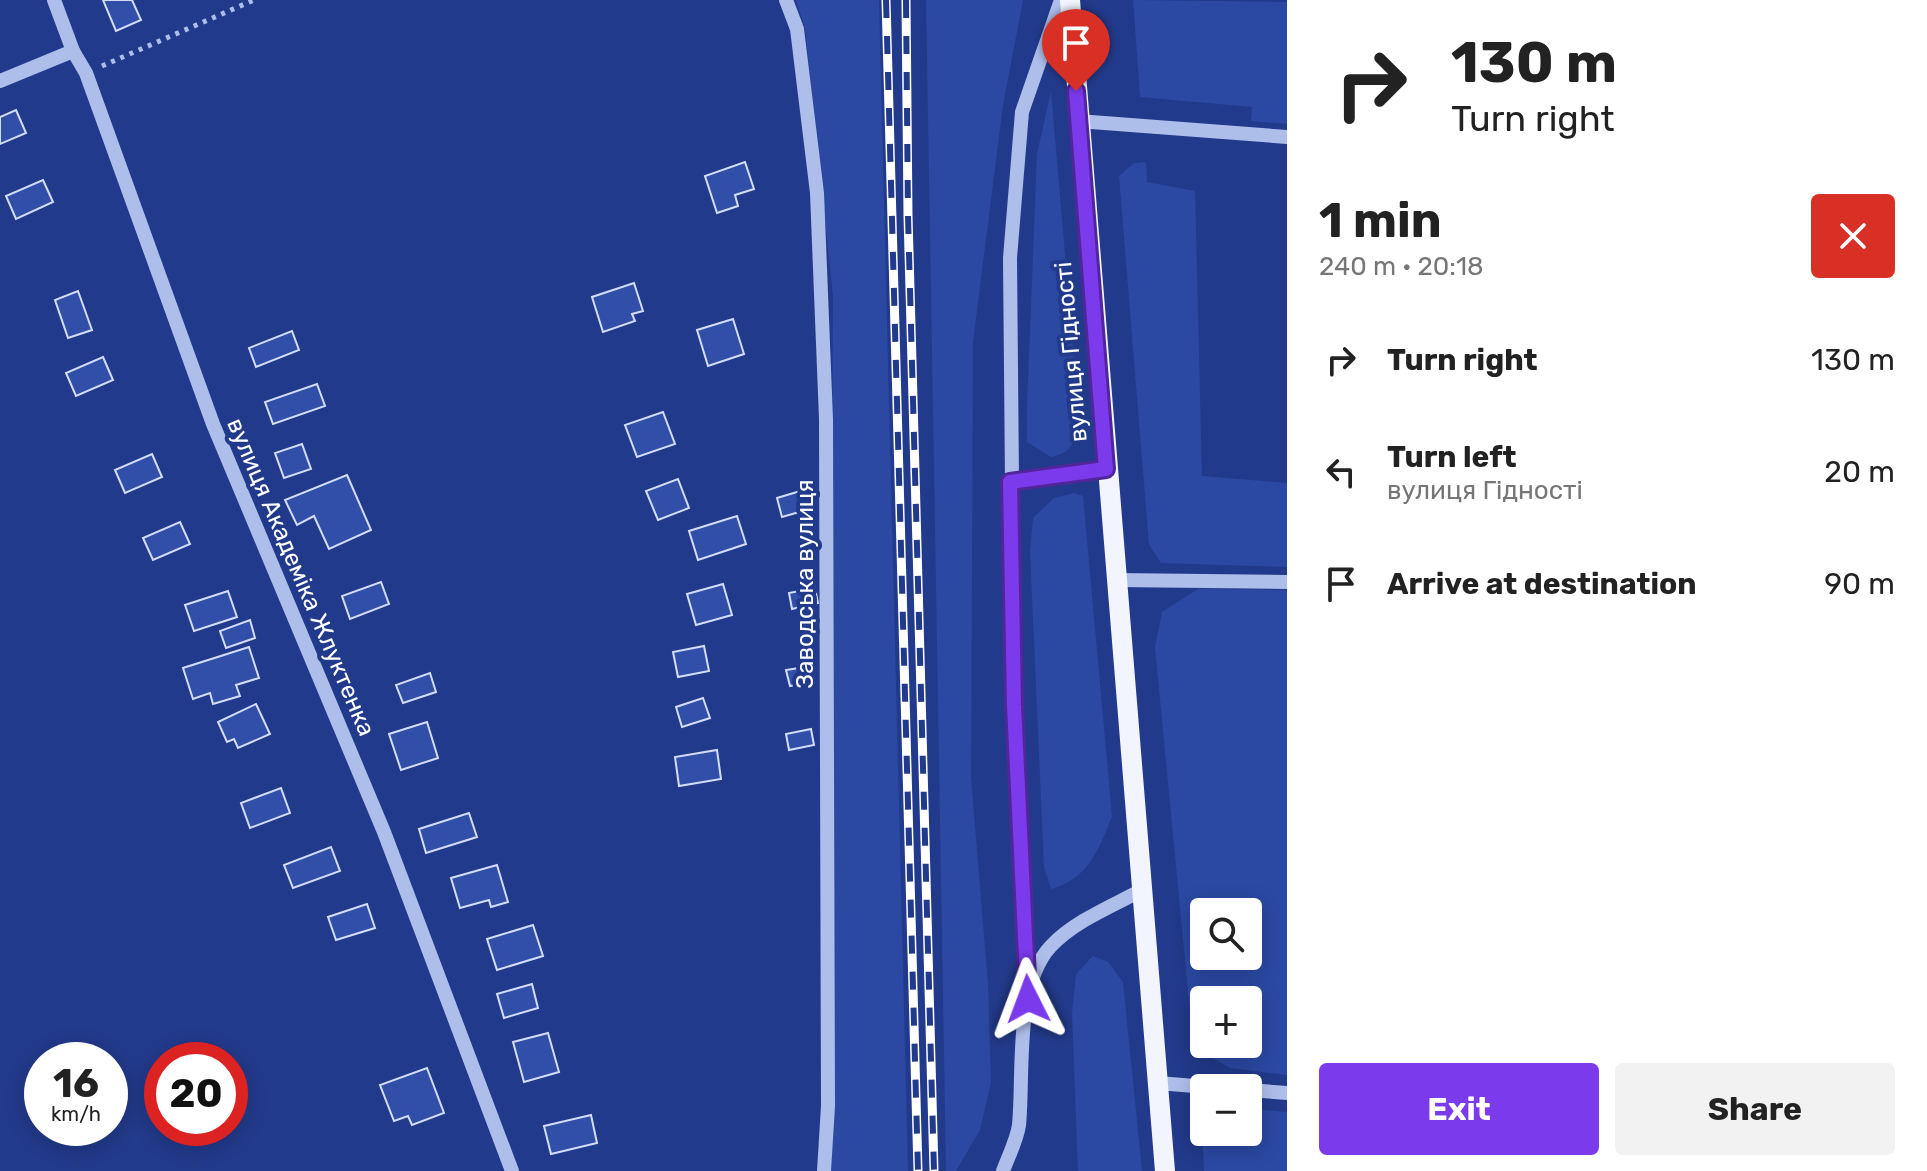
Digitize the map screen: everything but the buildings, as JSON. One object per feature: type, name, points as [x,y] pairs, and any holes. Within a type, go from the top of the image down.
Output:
[{"type":"main road","name":"вулиця Гідності","points":[[1070,0],[1165,1171]]},
{"type":"street","name":"вулиця Академіка Жлуктенка","points":[[54,0],[73,51],[86,73],[213,424],[384,832],[512,1171]]},
{"type":"street","name":"Заводська вулиця","points":[[786,0],[797,29],[817,193],[826,419],[828,1106],[824,1171]]},
{"type":"street","points":[[1003,1171],[1019,1129],[1028,999],[1014,705],[1010,258],[1022,112],[1061,0]]},
{"type":"street","points":[[0,81],[73,51]]},
{"type":"street","points":[[1078,121],[1287,137]]},
{"type":"street","points":[[1010,482],[1106,469]]},
{"type":"street","points":[[1115,580],[1287,582]]},
{"type":"street","points":[[1028,999],[1050,947],[1074,927],[1140,891]]},
{"type":"street","points":[[1158,1083],[1190,1086]]},
{"type":"street","points":[[1262,1091],[1287,1093]]},
{"type":"path","points":[[86,73],[254,0]]},
{"type":"shaded area","points":[[796,0],[879,0],[908,1171],[829,1171],[833,296],[805,28]]},
{"type":"shaded area","points":[[926,0],[1023,0],[1003,105],[973,342],[971,778],[988,984],[991,1082],[980,1130],[956,1171],[946,1171]]},
{"type":"shaded area","points":[[1133,0],[1287,2],[1287,124],[1251,121],[1252,107],[1140,97]]},
{"type":"shaded area","points":[[1051,91],[1079,417],[1073,444],[1065,452],[1051,457],[1027,442],[1027,407],[1037,154]]},
{"type":"shaded area","points":[[1146,162],[1147,182],[1195,191],[1202,476],[1287,483],[1287,567],[1161,563],[1149,545],[1119,176],[1134,163]]},
{"type":"shaded area","points":[[1074,493],[1083,496],[1112,816],[1097,851],[1083,870],[1063,885],[1051,889],[1044,867],[1030,551],[1033,518],[1054,498]]},
{"type":"shaded area","points":[[1198,589],[1287,590],[1287,1075],[1230,1068],[1213,1058],[1262,1058],[1262,986],[1190,986],[1190,1013],[1155,647],[1162,612]]},
{"type":"shaded area","points":[[1093,956],[1108,962],[1123,982],[1142,1171],[1078,1171],[1072,1013],[1076,974]]},
{"type":"shaded area","points":[[1262,1110],[1287,1112],[1287,1171],[1204,1171],[1203,1146],[1262,1146]]},
{"type":"railway","points":[[886,0],[918,1171]]},
{"type":"railway","points":[[906,0],[908,216],[934,1171]]},
{"type":"route","points":[[1028,999],[1014,705],[1010,482],[1106,469],[1076,91]]}]
